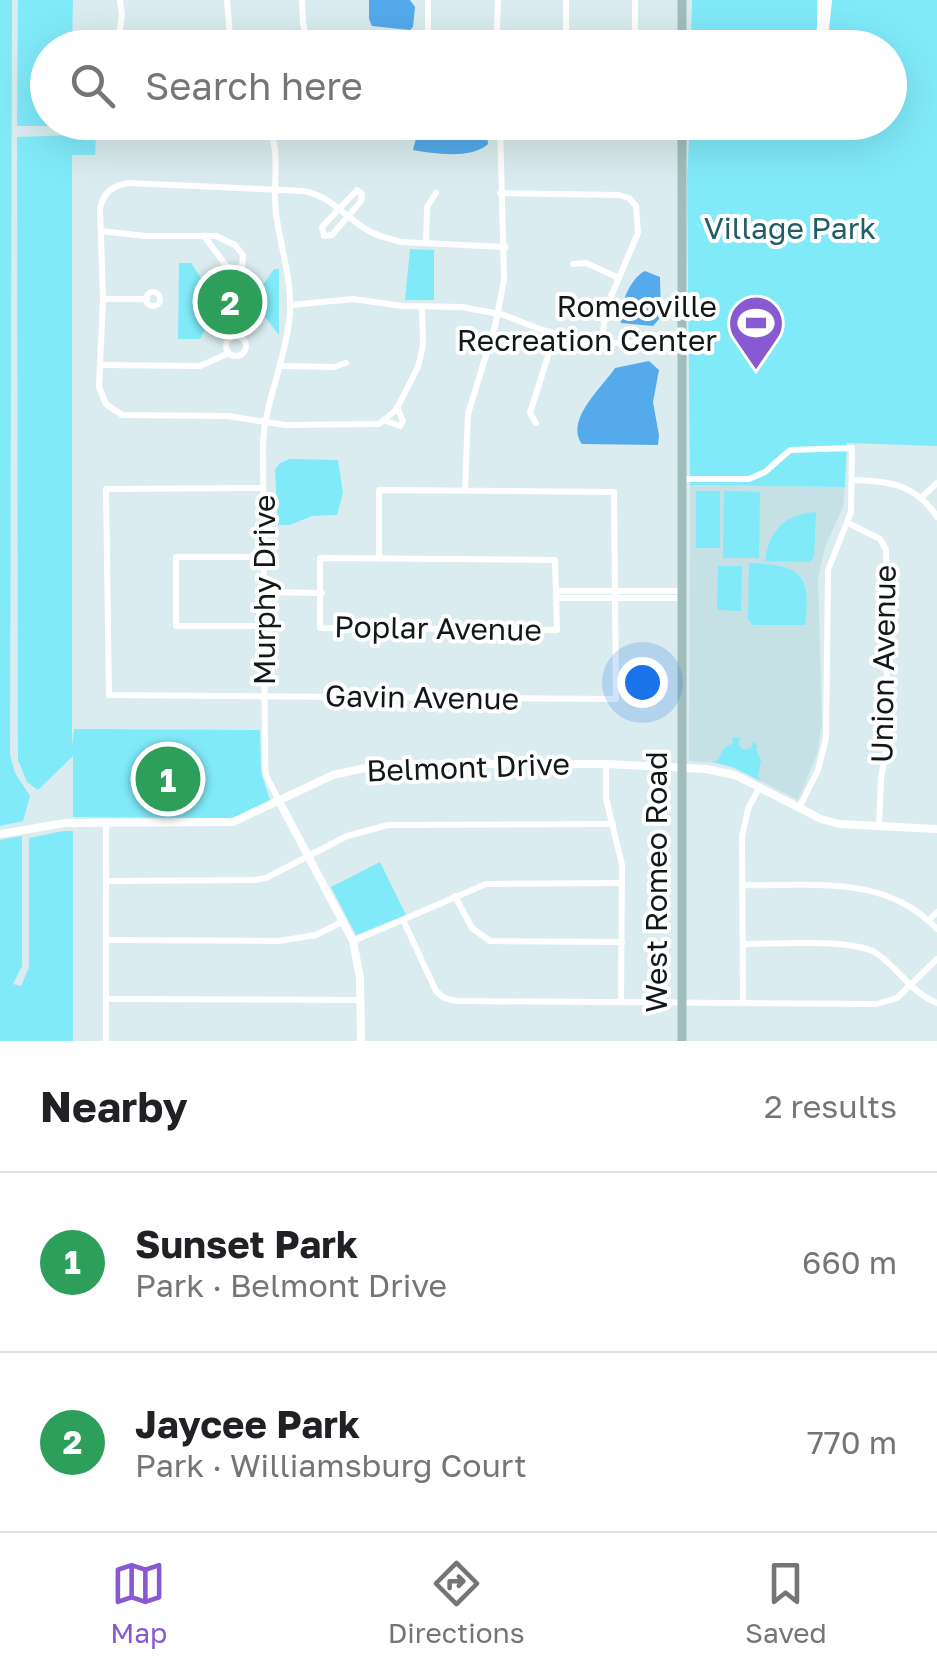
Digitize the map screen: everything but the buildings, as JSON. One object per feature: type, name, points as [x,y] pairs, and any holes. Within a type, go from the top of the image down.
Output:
[{"type":"main road","points":[[682,0],[682,30]]},
{"type":"main road","name":"West Romeo Road","points":[[682,140],[682,1041]]},
{"type":"street","points":[[120,0],[120,30]]},
{"type":"street","points":[[228,0],[230,30]]},
{"type":"street","points":[[302,0],[304,30]]},
{"type":"street","points":[[428,0],[428,30]]},
{"type":"street","points":[[497,30],[498,0]]},
{"type":"street","points":[[566,0],[566,30]]},
{"type":"street","points":[[635,30],[636,0]]},
{"type":"street","points":[[822,30],[824,0]]},
{"type":"street","name":"Murphy Drive","points":[[273,140],[276,212],[291,305],[282,366],[265,422],[266,775],[353,941],[358,960],[362,1041]]},
{"type":"street","points":[[465,490],[468,414],[498,314],[504,280],[500,140]]},
{"type":"street","points":[[422,307],[422,352],[398,408],[386,420],[359,426],[285,425],[228,416],[122,415],[113,411],[101,395],[103,197],[118,184],[209,184],[312,192],[384,238],[505,247]]},
{"type":"street","points":[[361,191],[361,201],[349,216],[332,235],[324,236],[322,226],[339,206],[352,192],[361,191]]},
{"type":"street","points":[[426,243],[427,207],[436,193]]},
{"type":"street","points":[[500,193],[619,194],[636,206],[639,224],[604,317],[602,343]]},
{"type":"street","points":[[101,231],[204,236],[225,238],[236,245],[244,258],[242,267],[228,268],[204,236]]},
{"type":"street","points":[[574,264],[586,263],[618,278]]},
{"type":"street","points":[[103,300],[147,299]]},
{"type":"street","points":[[291,305],[353,299],[462,307],[602,343],[680,343]]},
{"type":"street","points":[[536,424],[530,413],[555,334]]},
{"type":"street","points":[[101,366],[200,366],[227,354]]},
{"type":"street","points":[[282,366],[334,367],[346,362]]},
{"type":"street","points":[[386,420],[400,426],[403,421],[398,408]]},
{"type":"street","points":[[680,479],[749,479],[765,472],[790,450],[852,448],[848,523],[828,570],[826,738],[818,770],[799,809]]},
{"type":"street","points":[[852,480],[891,482],[922,497],[937,517]]},
{"type":"street","points":[[922,497],[937,483]]},
{"type":"street","name":"Gavin Avenue","points":[[263,488],[106,488],[109,694],[616,699],[616,594]]},
{"type":"street","points":[[379,558],[379,490],[614,492],[616,594]]},
{"type":"street","name":"Union Avenue","points":[[848,523],[880,539],[886,550],[887,743],[879,827]]},
{"type":"street","points":[[263,558],[176,558],[176,626],[264,626]]},
{"type":"street","points":[[264,592],[322,592],[320,558],[379,558],[556,560],[558,594],[681,594]]},
{"type":"street","name":"Poplar Avenue","points":[[322,592],[320,628],[557,630],[558,594]]},
{"type":"street","name":"Belmont Drive","points":[[0,834],[55,824],[233,822],[333,776],[383,764],[606,764],[722,771],[839,824],[937,828]]},
{"type":"street","points":[[606,764],[606,798],[621,854],[621,1002]]},
{"type":"street","points":[[743,1003],[744,822],[759,788]]},
{"type":"street","points":[[106,822],[106,1041]]},
{"type":"street","points":[[106,882],[243,882],[266,878],[309,854],[367,830],[400,824],[613,824]]},
{"type":"street","points":[[353,941],[404,922],[455,896],[495,883],[622,883]]},
{"type":"street","points":[[742,885],[860,887],[884,892],[937,929]]},
{"type":"street","points":[[455,896],[472,928],[490,941],[622,942]]},
{"type":"street","points":[[929,920],[937,912]]},
{"type":"street","points":[[106,940],[279,941],[316,935],[344,921]]},
{"type":"street","points":[[404,922],[433,988],[448,999],[877,1004],[897,998],[937,959]]},
{"type":"street","points":[[743,944],[861,947],[882,958],[910,986],[937,1003]]},
{"type":"street","points":[[106,999],[361,1000]]},
{"type":"shaded area","points":[[369,0],[410,0],[415,7],[413,27],[410,30],[372,26]]},
{"type":"shaded area","points":[[416,140],[488,140],[481,149],[463,154],[413,150]]},
{"type":"shaded area","points":[[645,271],[660,277],[661,317],[653,326],[621,323],[626,294]]},
{"type":"shaded area","points":[[649,361],[659,370],[653,402],[658,445],[582,444],[578,424],[594,394],[615,368]]},
{"type":"shaded area","points":[[690,485],[845,487],[843,507],[825,547],[818,578],[822,724],[817,754],[798,800],[728,764],[689,761]]},
{"type":"green space","points":[[0,0],[12,0],[10,755],[15,773],[30,796],[23,821],[0,826]]},
{"type":"green space","points":[[18,0],[73,0],[72,30],[30,30],[30,126],[17,126]]},
{"type":"green space","name":"Village Park","points":[[692,0],[937,0],[937,446],[847,443],[845,487],[690,485],[689,140],[907,140],[907,30],[691,30]]},
{"type":"green space","points":[[17,137],[96,140],[95,155],[72,155],[72,747],[74,729],[260,730],[261,772],[270,800],[241,816],[73,817],[73,756],[38,790],[27,782],[18,760]]},
{"type":"green space","points":[[410,249],[434,250],[434,300],[405,300]]},
{"type":"green space","points":[[179,263],[191,263],[214,298],[254,298],[274,269],[279,269],[279,335],[261,312],[253,309],[213,314],[200,339],[178,339]]},
{"type":"green space","points":[[290,459],[338,460],[343,493],[337,515],[312,516],[290,525],[278,525],[275,470]]},
{"type":"green space","points":[[696,491],[720,491],[720,548],[696,548]]},
{"type":"green space","points":[[724,491],[760,492],[759,558],[723,558]]},
{"type":"green space","points":[[816,512],[814,557],[810,562],[765,561],[770,541],[780,526],[796,516]]},
{"type":"green space","points":[[749,563],[780,566],[798,575],[806,593],[805,625],[753,625],[748,619]]},
{"type":"green space","points":[[718,566],[742,566],[741,611],[717,610]]},
{"type":"green space","points":[[732,738],[740,738],[738,744],[744,750],[751,748],[753,742],[758,746],[761,781],[712,762],[733,743]]},
{"type":"green space","points":[[73,831],[73,1041],[0,1041],[0,840],[22,836],[22,966],[13,984],[21,986],[29,967],[29,838]]},
{"type":"green space","points":[[380,862],[406,915],[356,935],[331,887]]},
{"type":"place","name":"Jaycee Park","points":[[230,302]]},
{"type":"place","name":"Romeoville Recreation Center","points":[[756,372]]},
{"type":"place","name":"Sunset Park","points":[[168,779]]}]
